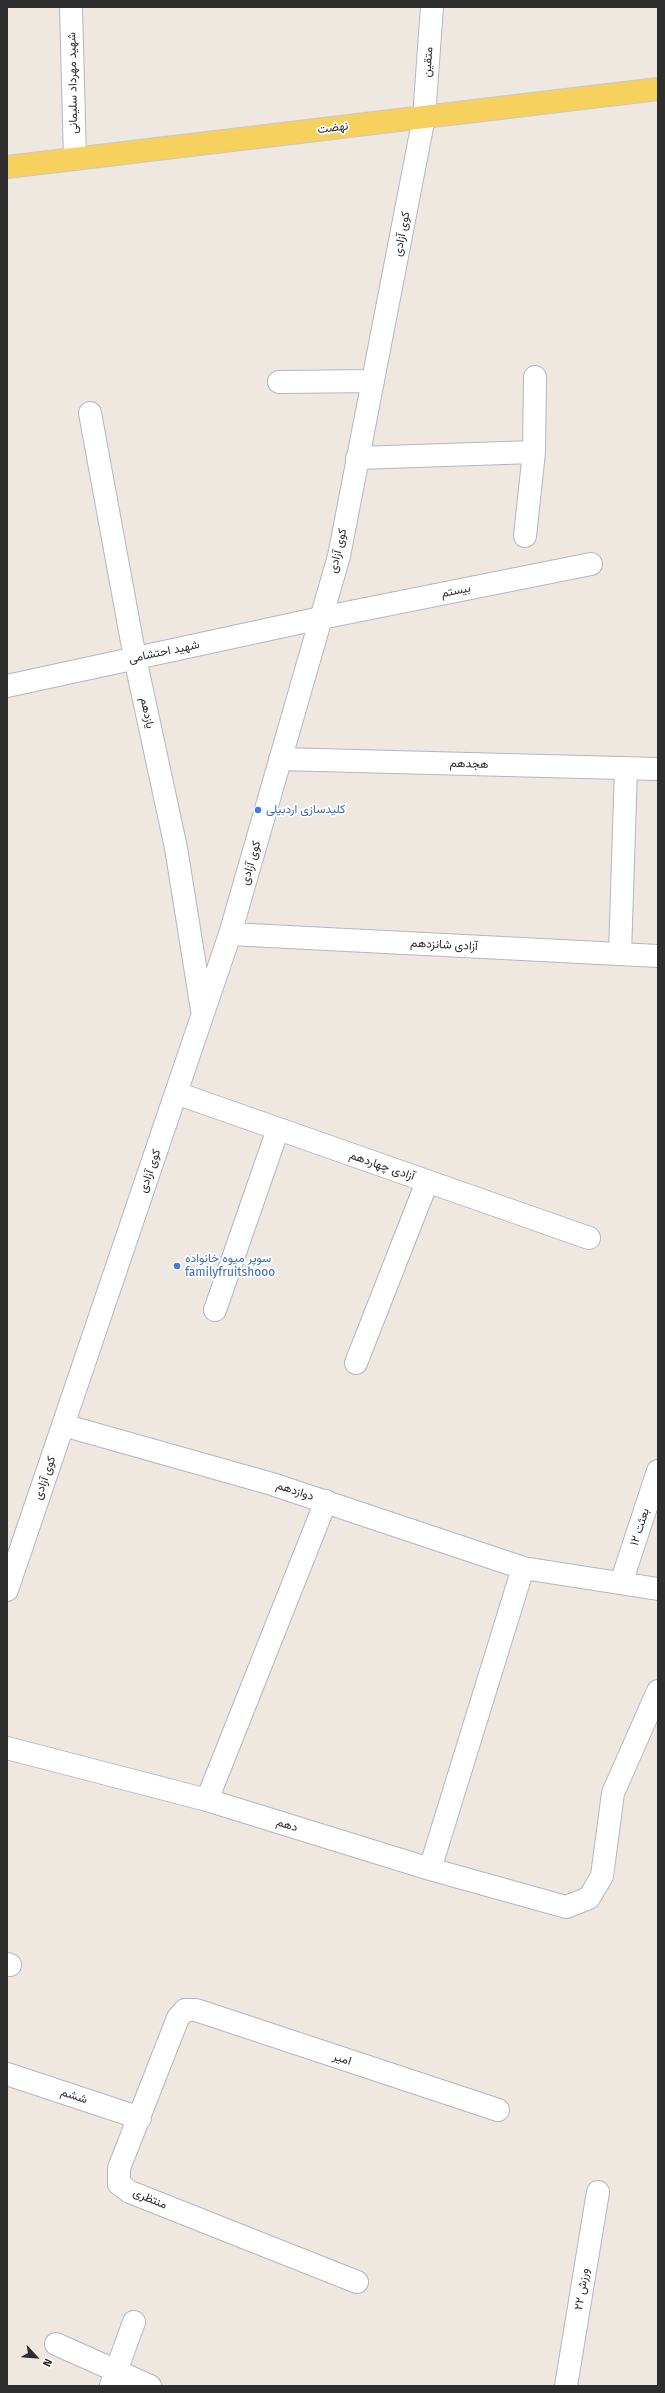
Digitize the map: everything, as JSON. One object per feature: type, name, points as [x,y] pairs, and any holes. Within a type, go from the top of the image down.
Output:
[{"type":"main road","name":"نهضت","points":[[7,167],[658,88]]},
{"type":"street","name":"شهید مهرداد سلیمانی","points":[[71,7],[75,159]]},
{"type":"street","name":"متقین","points":[[424,117],[432,7]]},
{"type":"street","name":"کوی آزادی","points":[[7,1590],[11,1563],[63,1425],[230,934],[339,556],[424,117]]},
{"type":"street","points":[[525,536],[534,452],[535,377]]},
{"type":"street","points":[[279,382],[373,381]]},
{"type":"street","name":"یازدهم","points":[[90,413],[135,658],[176,848],[203,1014]]},
{"type":"street","points":[[357,458],[534,452]]},
{"type":"street","name":"بیستم","points":[[321,618],[591,564]]},
{"type":"street","name":"شهید احتشامی","points":[[7,686],[321,618]]},
{"type":"street","name":"هجدهم","points":[[280,759],[658,770]]},
{"type":"street","points":[[620,954],[626,769]]},
{"type":"street","name":"آزادی شانزدهم","points":[[230,934],[658,956]]},
{"type":"street","name":"آزادی چهاردهم","points":[[176,1093],[588,1238]]},
{"type":"street","points":[[215,1310],[278,1129]]},
{"type":"street","points":[[356,1363],[427,1182]]},
{"type":"street","name":"دوازدهم","points":[[63,1425],[326,1501],[523,1568],[658,1589]]},
{"type":"street","name":"بعثت ۱۲","points":[[621,1583],[658,1471]]},
{"type":"street","points":[[207,1800],[326,1501]]},
{"type":"street","points":[[430,1869],[523,1568]]},
{"type":"street","name":"دهم","points":[[7,1748],[207,1800],[430,1869],[566,1907],[589,1898],[602,1876],[613,1793],[658,1691]]},
{"type":"street","name":"امیر","points":[[185,2010],[196,2010],[498,2110]]},
{"type":"street","name":"منتظری","points":[[185,2010],[178,2018],[140,2118],[119,2168],[118,2184],[130,2192],[357,2282]]},
{"type":"street","name":"ششم","points":[[7,2074],[140,2118]]},
{"type":"street","name":"ورزش ۲۲","points":[[566,2386],[598,2192]]},
{"type":"street","points":[[113,2379],[134,2322]]},
{"type":"street","points":[[56,2344],[113,2379],[150,2386]]},
{"type":"place","name":"کلیدسازی اردبیلی","points":[[258,810]]},
{"type":"place","name":"سوپر میوه خانواده familyfruitshooo","points":[[177,1266]]}]
